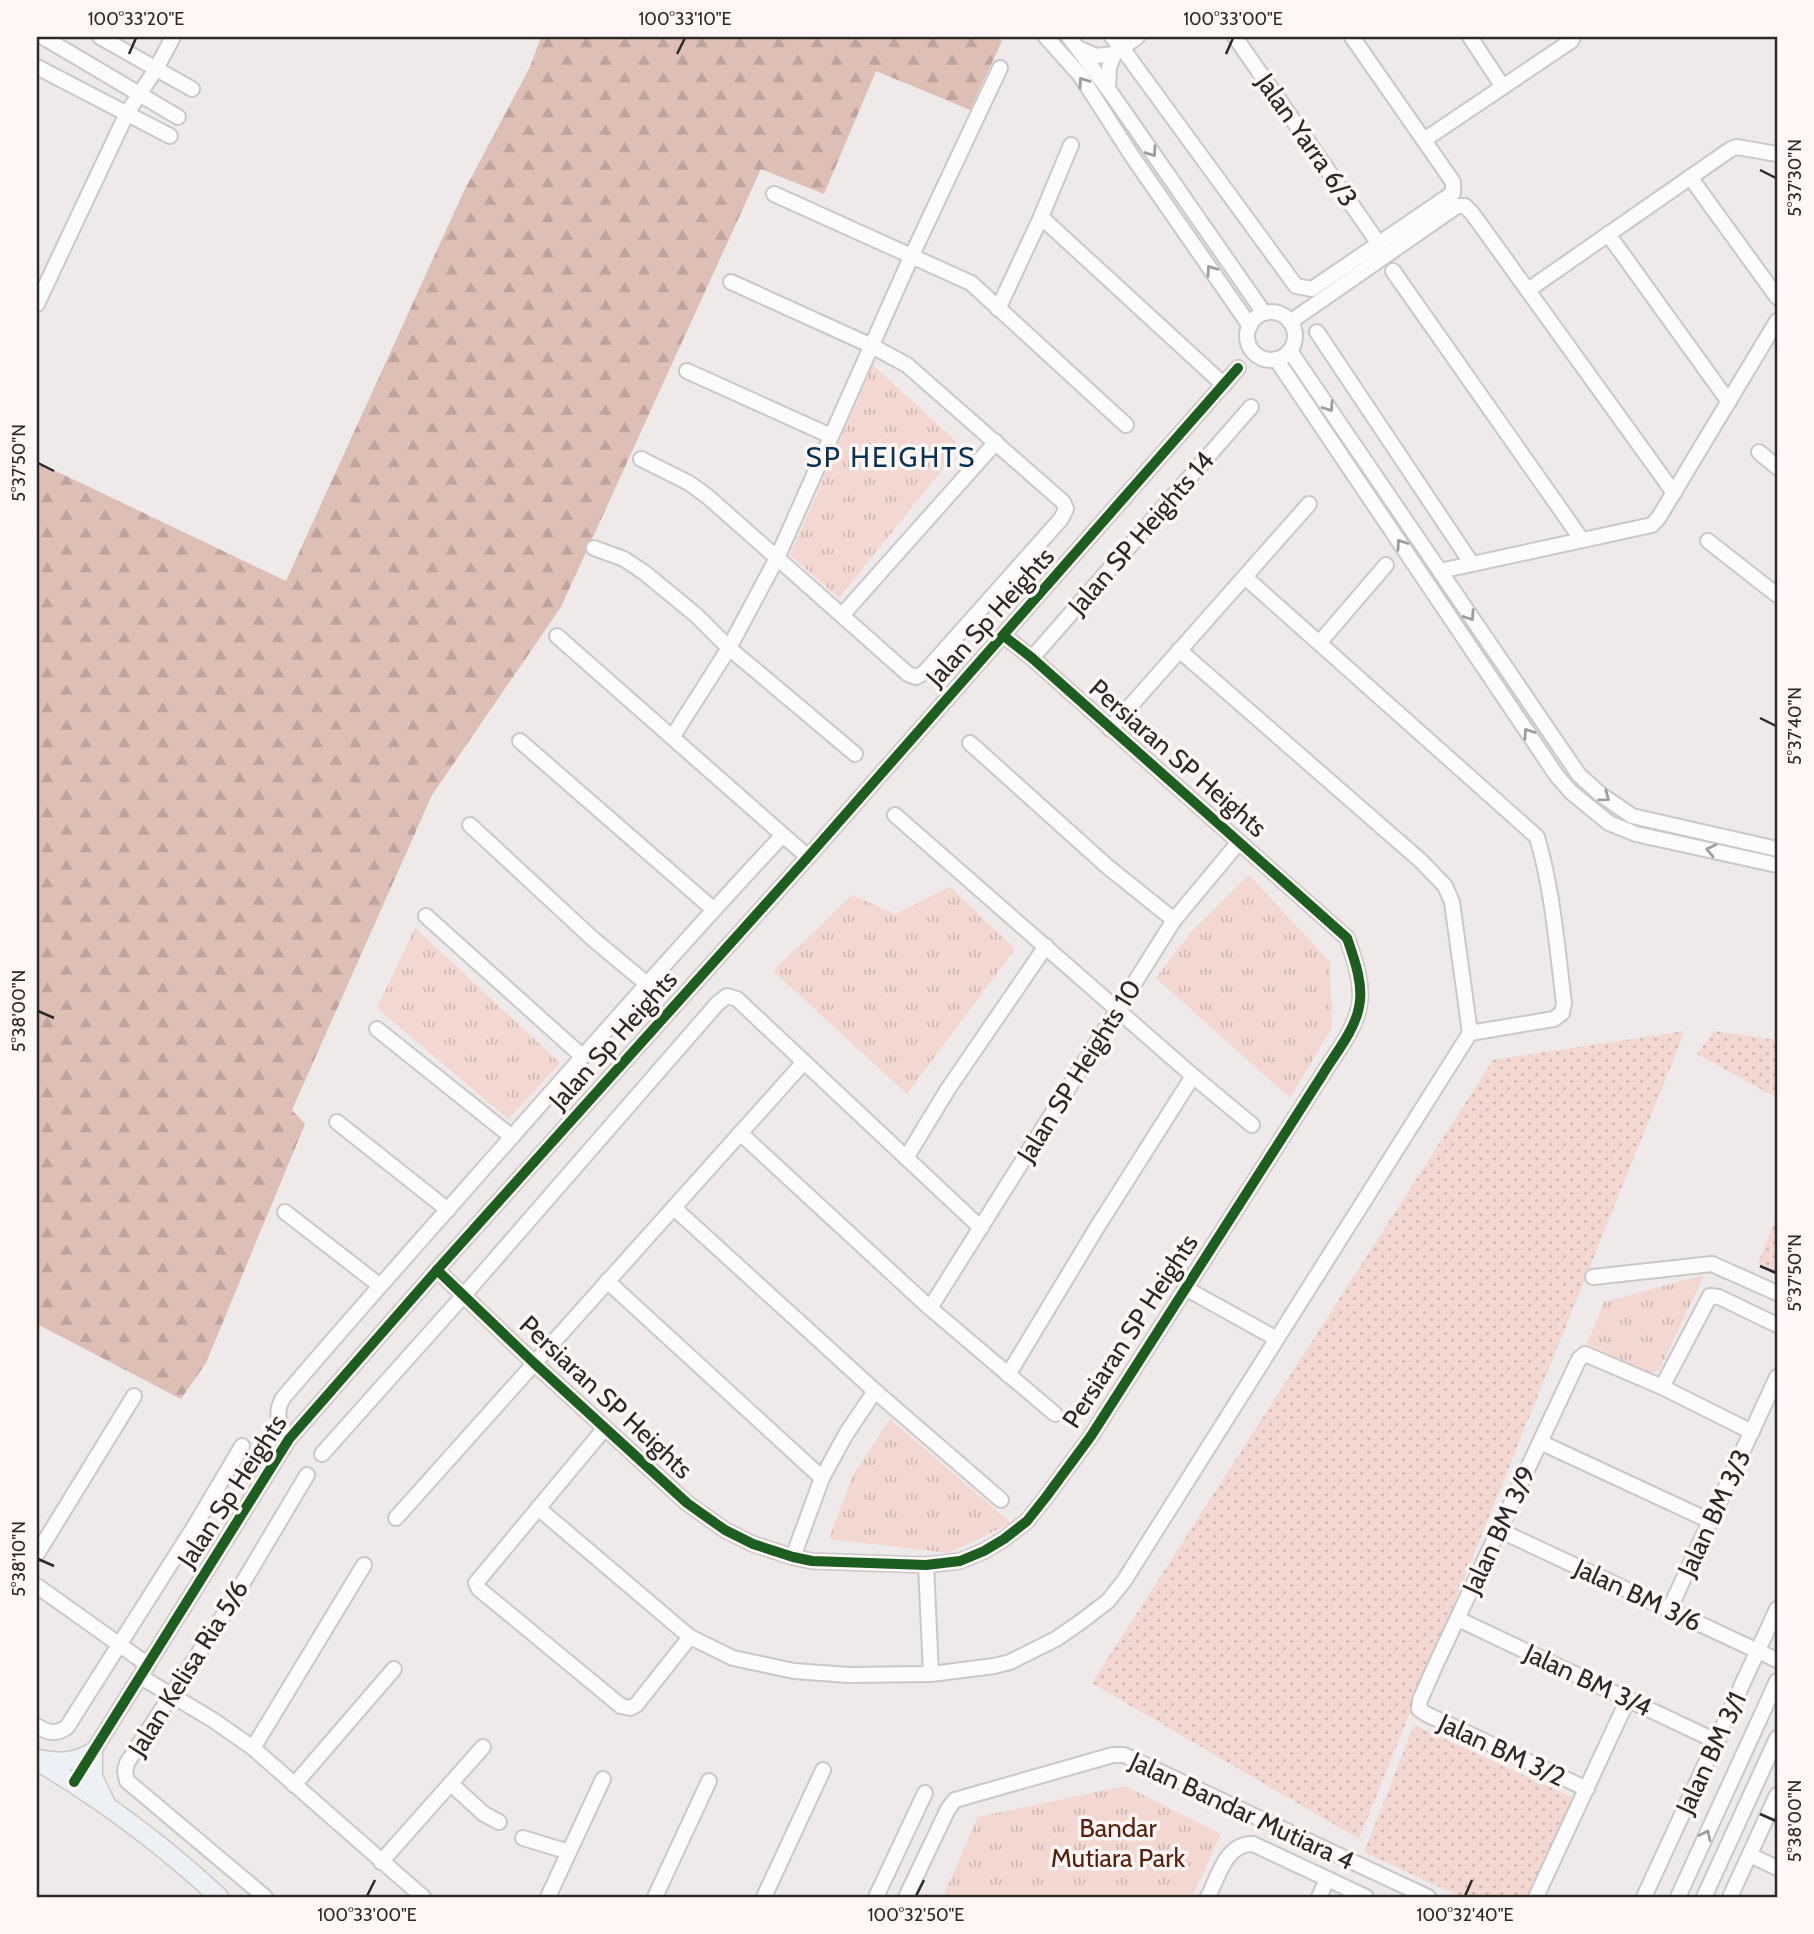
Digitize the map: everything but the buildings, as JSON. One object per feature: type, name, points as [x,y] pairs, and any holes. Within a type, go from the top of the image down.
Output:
[{"type":"main road","points":[[37,1760],[64,1762],[85,1757],[93,1752]]},
{"type":"main road","points":[[93,1752],[93,1777],[107,1805]]},
{"type":"main road","points":[[37,1760],[107,1805],[150,1837],[219,1897]]},
{"type":"street","points":[[43,37],[177,117]]},
{"type":"street","points":[[100,37],[192,89]]},
{"type":"street","points":[[37,304],[127,113],[173,37]]},
{"type":"street","points":[[1046,37],[1080,75],[1132,156],[1250,326]]},
{"type":"street","points":[[1112,37],[1118,51],[1296,286],[1312,289],[1453,193],[1453,182],[1352,37]]},
{"type":"street","points":[[1074,43],[1096,56],[1118,51],[1137,37]]},
{"type":"street","name":"Jalan Yarra 6/3","points":[[1235,37],[1379,244]]},
{"type":"street","points":[[1470,37],[1503,87]]},
{"type":"street","points":[[1424,140],[1571,41],[1573,37]]},
{"type":"street","points":[[1074,43],[1264,313]]},
{"type":"street","points":[[1108,88],[1109,68],[1118,51]]},
{"type":"street","points":[[37,67],[170,136]]},
{"type":"street","points":[[673,736],[729,648],[777,558],[912,255],[1000,68]]},
{"type":"street","points":[[998,309],[1041,217],[1070,145]]},
{"type":"street","points":[[1528,290],[1731,149],[1737,147],[1777,154]]},
{"type":"street","points":[[1690,177],[1777,297]]},
{"type":"street","points":[[774,194],[971,283],[1126,425]]},
{"type":"street","points":[[1290,322],[1457,206],[1465,206],[1674,493]]},
{"type":"street","points":[[1041,217],[1224,385]]},
{"type":"street","points":[[1608,234],[1729,401]]},
{"type":"street","points":[[1393,271],[1582,540]]},
{"type":"street","points":[[640,459],[689,483],[717,504],[908,674],[916,677],[924,673],[1054,528],[1066,509],[1063,502],[907,365],[872,346],[731,282]]},
{"type":"street","points":[[1264,313],[1279,314],[1290,322],[1295,337],[1290,351],[1276,359],[1268,360],[1254,352],[1247,337],[1250,326],[1264,313]]},
{"type":"street","points":[[1440,571],[1652,524],[1674,493],[1777,321]]},
{"type":"street","points":[[1317,332],[1472,564]]},
{"type":"street","points":[[1290,351],[1579,775],[1600,794],[1632,816],[1777,849]]},
{"type":"street","points":[[1276,359],[1571,793],[1609,823],[1636,834],[1777,865]]},
{"type":"street","name":"Jalan Sp Heights","points":[[74,1783],[289,1439],[1004,636],[1238,368]]},
{"type":"street","points":[[687,370],[831,436]]},
{"type":"street","name":"Jalan SP Heights 14","points":[[1032,658],[1251,407]]},
{"type":"street","points":[[843,614],[996,442]]},
{"type":"street","points":[[1759,452],[1777,467]]},
{"type":"street","points":[[1110,729],[1309,503]]},
{"type":"street","points":[[1708,541],[1777,595]]},
{"type":"street","points":[[594,548],[624,559],[645,573],[855,754]]},
{"type":"street","points":[[1320,642],[1387,565]]},
{"type":"street","points":[[1245,577],[1537,837],[1545,864],[1553,918],[1564,1003],[1562,1013],[1554,1019],[1470,1033]]},
{"type":"street","points":[[557,636],[808,857]]},
{"type":"street","name":"Persiaran SP Heights","points":[[437,1270],[687,1503],[725,1530],[753,1544],[812,1561],[926,1565],[960,1561],[984,1551],[1027,1521],[1091,1436],[1323,1074],[1355,1020],[1360,1005],[1356,970],[1347,937],[1004,636]]},
{"type":"street","points":[[538,1508],[690,1637],[733,1658],[794,1671],[849,1675],[931,1674],[1010,1662],[1056,1639],[1108,1601],[1124,1581],[1470,1033],[1452,902],[1445,886],[1422,861],[1179,650]]},
{"type":"street","points":[[520,741],[713,909]]},
{"type":"street","points":[[970,743],[1108,867],[1174,920]]},
{"type":"street","points":[[895,815],[1252,1125]]},
{"type":"street","points":[[470,825],[593,939],[648,984]]},
{"type":"street","points":[[289,1439],[278,1418],[278,1408],[283,1398],[379,1285],[582,1056],[782,836]]},
{"type":"street","name":"Jalan SP Heights 10","points":[[930,1308],[1174,920],[1239,842]]},
{"type":"street","points":[[426,916],[582,1056]]},
{"type":"street","points":[[906,1158],[947,1089],[1046,946]]},
{"type":"street","points":[[322,1454],[717,1004],[727,996],[737,999],[981,1228]]},
{"type":"street","points":[[377,1029],[512,1137]]},
{"type":"street","points":[[396,1518],[804,1062]]},
{"type":"street","points":[[1008,1375],[1193,1076]]},
{"type":"street","points":[[337,1122],[448,1210]]},
{"type":"street","points":[[740,1133],[930,1308],[1055,1414]]},
{"type":"street","points":[[674,1208],[1001,1500]]},
{"type":"street","points":[[285,1212],[379,1285]]},
{"type":"street","points":[[1593,1277],[1712,1264],[1777,1293]]},
{"type":"street","points":[[607,1281],[822,1478]]},
{"type":"street","points":[[1185,1288],[1275,1338]]},
{"type":"street","points":[[1752,1432],[1662,1387],[1710,1296],[1719,1297],[1777,1325]]},
{"type":"street","name":"Jalan BM 3/9","points":[[1419,1709],[1420,1700],[1579,1359],[1584,1354],[1662,1387]]},
{"type":"street","name":"Jalan BM 3/3","points":[[1670,1610],[1777,1377]]},
{"type":"street","points":[[793,1557],[822,1478],[846,1434],[876,1391]]},
{"type":"street","points":[[37,1554],[134,1396]]},
{"type":"street","points":[[605,1428],[476,1583],[621,1706],[630,1708],[636,1705],[690,1637]]},
{"type":"street","points":[[1540,1442],[1710,1521]]},
{"type":"street","points":[[37,1726],[51,1733],[60,1732],[67,1727],[242,1446]]},
{"type":"street","name":"Jalan Kelisa Ria 5/6","points":[[265,1897],[127,1781],[125,1771],[127,1763],[223,1616],[307,1475]]},
{"type":"street","name":"Jalan BM 3/6","points":[[1499,1530],[1777,1660]]},
{"type":"street","points":[[253,1748],[364,1565]]},
{"type":"street","points":[[926,1565],[931,1674]]},
{"type":"street","points":[[37,1586],[119,1644],[144,1671],[172,1694],[253,1748],[423,1897]]},
{"type":"street","name":"Jalan BM 3/1","points":[[1644,1897],[1718,1742],[1777,1609]]},
{"type":"street","name":"Jalan BM 3/4","points":[[1458,1619],[1718,1742]]},
{"type":"street","points":[[294,1785],[394,1670]]},
{"type":"street","points":[[1678,1897],[1777,1681]]},
{"type":"street","points":[[1536,1897],[1628,1699]]},
{"type":"street","name":"Jalan BM 3/2","points":[[1419,1709],[1587,1789]]},
{"type":"street","points":[[1704,1897],[1777,1738]]},
{"type":"street","points":[[381,1862],[483,1747]]},
{"type":"street","name":"Jalan Bandar Mutiara 4","points":[[906,1897],[948,1809],[955,1800],[1100,1758],[1124,1755],[1427,1897]]},
{"type":"street","points":[[764,1897],[823,1770]]},
{"type":"street","points":[[548,1897],[603,1779]]},
{"type":"street","points":[[655,1897],[709,1781]]},
{"type":"street","points":[[451,1784],[484,1814],[499,1822]]},
{"type":"street","points":[[880,1896],[925,1793]]},
{"type":"street","points":[[1730,1897],[1777,1795]]},
{"type":"street","points":[[523,1838],[569,1852]]},
{"type":"street","points":[[1208,1897],[1231,1851],[1238,1846],[1253,1844],[1366,1897]]},
{"type":"street","points":[[1749,1855],[1777,1868]]},
{"type":"street","points":[[1319,1897],[1327,1880]]},
{"type":"green space","points":[[541,37],[996,37],[1002,41],[970,110],[876,71],[824,194],[761,169],[561,607],[432,795],[292,1110],[305,1124],[206,1363],[181,1399],[37,1324],[37,462],[286,581],[463,193],[530,67]]},
{"type":"green space","points":[[873,365],[961,446],[839,598],[790,555]]},
{"type":"green space","points":[[1249,875],[1330,962],[1332,1027],[1290,1098],[1156,978],[1191,932]]},
{"type":"green space","points":[[950,887],[1015,949],[907,1094],[773,971],[852,895],[895,914]]},
{"type":"green space","points":[[415,928],[560,1063],[508,1119],[377,1008]]},
{"type":"green space","points":[[1685,1031],[1359,1839],[1092,1683],[1493,1060]]},
{"type":"green space","points":[[1714,1031],[1777,1040],[1777,1098],[1697,1054]]},
{"type":"green space","points":[[1777,1215],[1777,1273],[1758,1264]]},
{"type":"green space","points":[[1704,1275],[1659,1371],[1649,1373],[1587,1344],[1604,1302]]},
{"type":"green space","points":[[890,1419],[1011,1523],[949,1553],[829,1539],[852,1477]]},
{"type":"green space","points":[[1414,1725],[1576,1799],[1528,1897],[1461,1897],[1364,1852]]},
{"type":"green space","name":"Bandar Mutiara Park","points":[[1125,1786],[1221,1834],[1192,1897],[951,1897],[944,1894],[978,1817]]},
{"type":"cycle path","points":[[74,1782],[289,1439],[808,857],[1238,368]]},
{"type":"cycle path","points":[[437,1270],[687,1503],[725,1530],[753,1544],[812,1561],[926,1565],[960,1561],[984,1551],[1027,1521],[1091,1436],[1344,1042],[1357,1016],[1360,990],[1358,972],[1347,938],[1004,636]]},
{"type":"district","name":"SP HEIGHTS","points":[[891,457]]}]
